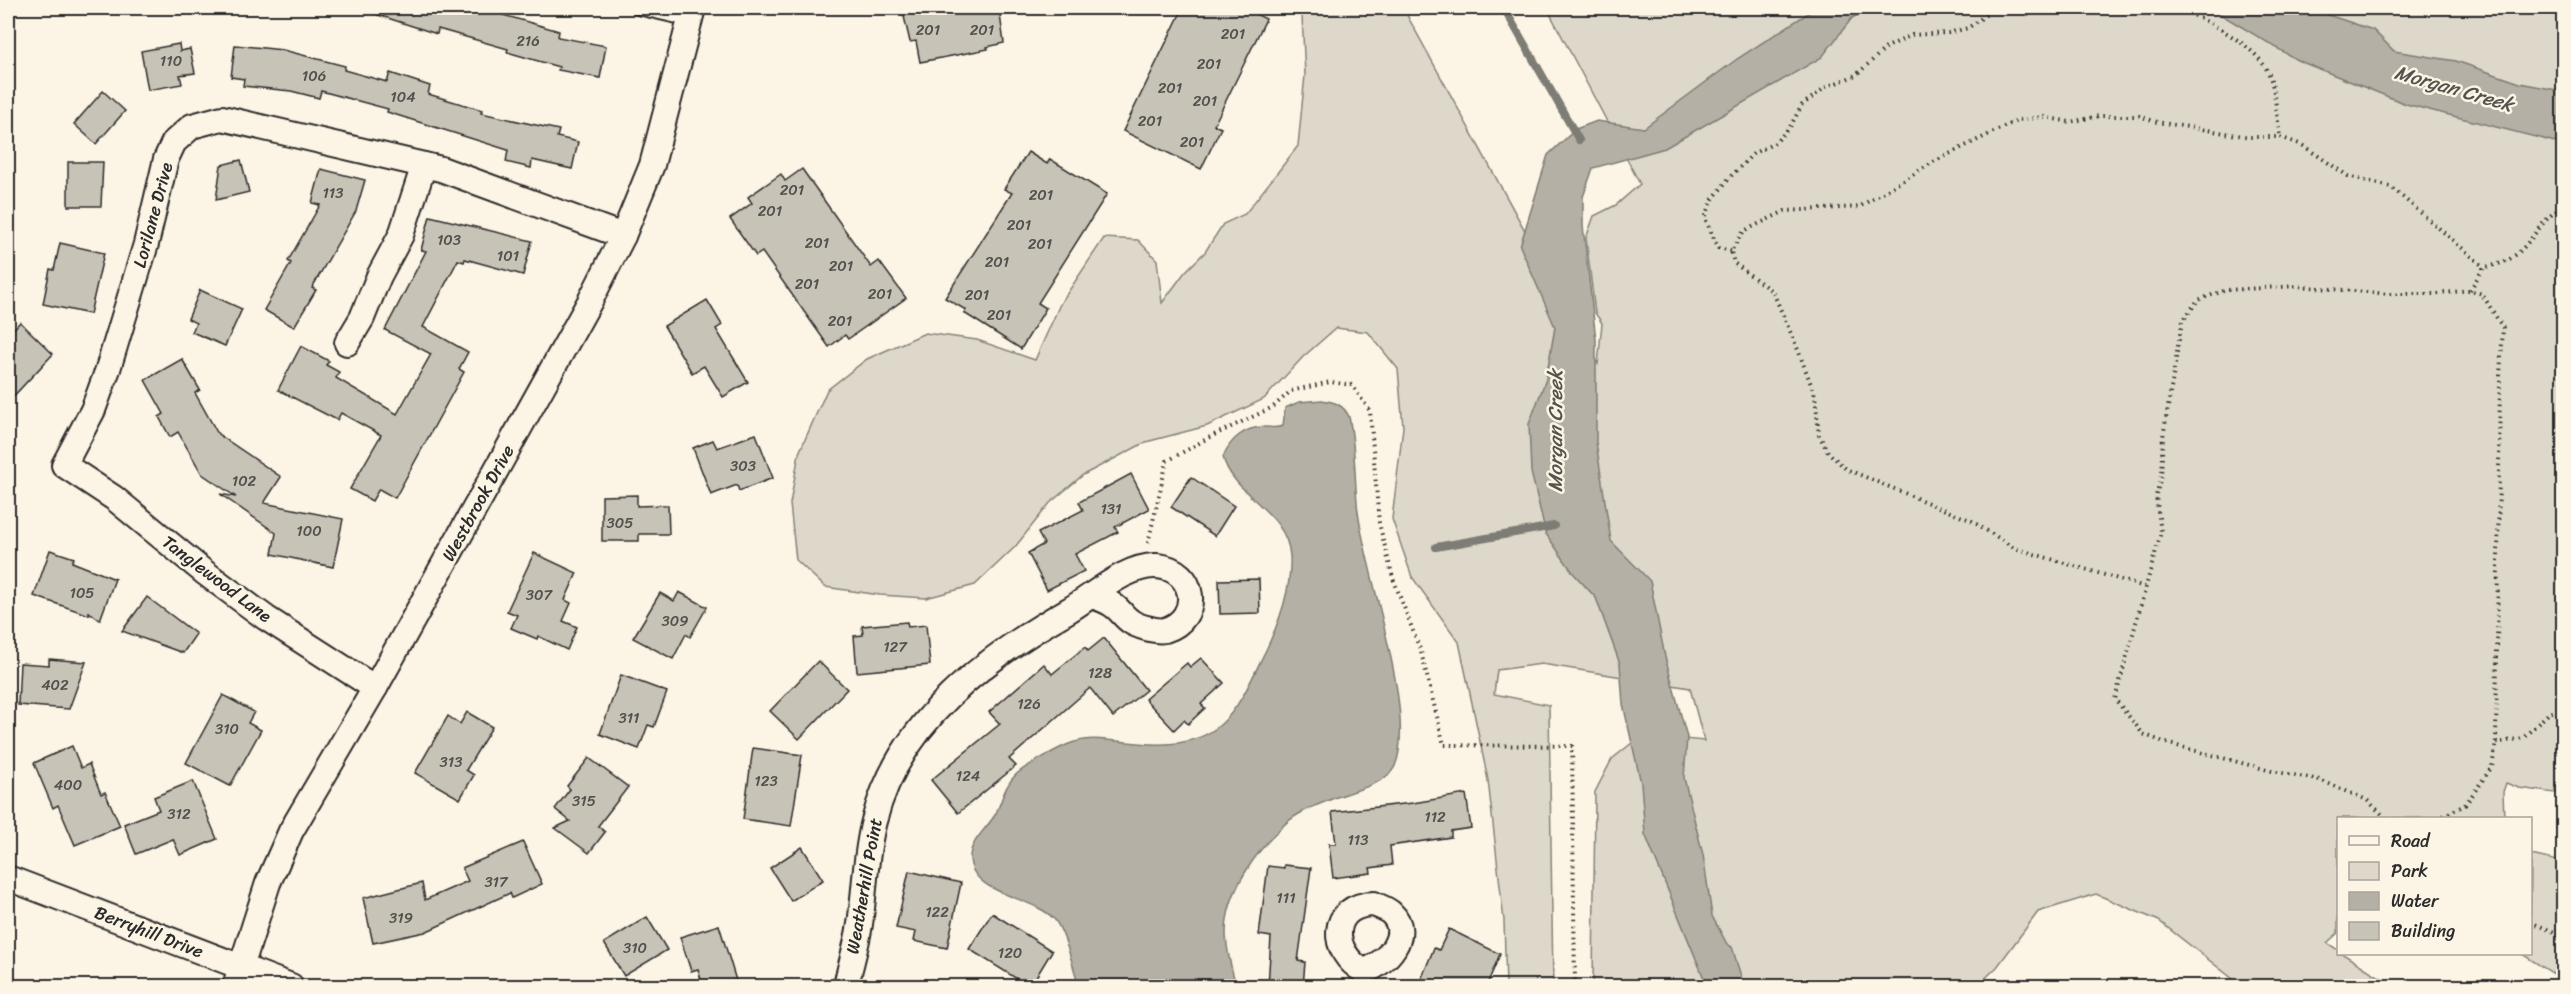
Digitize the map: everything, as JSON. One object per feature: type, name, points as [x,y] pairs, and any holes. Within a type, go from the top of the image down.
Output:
[{"type":"street","name":"Westbrook Drive","points":[[238,977],[268,882],[291,831],[375,688],[590,301],[623,236],[652,165],[691,14]]},
{"type":"street","name":"Lorilane Drive","points":[[64,465],[93,410],[108,369],[139,267],[166,159],[174,142],[192,126],[222,118],[441,169],[623,236]]},
{"type":"street","points":[[347,343],[362,318],[379,276],[401,236],[424,165]]},
{"type":"street","name":"Tanglewood Lane","points":[[64,465],[114,498],[204,573],[266,618],[375,688]]},
{"type":"street","points":[[1093,596],[1112,604],[1132,623],[1162,631],[1179,623],[1189,608],[1191,592],[1185,579],[1172,569],[1157,566],[1143,567]]},
{"type":"street","name":"Weatherhill Point","points":[[846,987],[859,928],[874,821],[906,746],[931,713],[1020,638],[1093,596],[1131,570],[1143,567]]},
{"type":"street","name":"Berryhill Drive","points":[[8,878],[238,977],[291,987]]},
{"type":"lane","points":[[638,8],[691,14]]},
{"type":"path","points":[[1731,251],[1718,248],[1709,232],[1705,218],[1713,199],[1730,177],[1754,153],[1775,143],[1790,127],[1802,105],[1826,87],[1856,75],[1887,47],[1912,35],[1948,33],[1968,28],[1995,8]]},
{"type":"path","points":[[2178,8],[2208,22],[2261,58],[2271,77],[2280,137]]},
{"type":"path","points":[[2145,587],[2014,548],[1972,521],[1846,469],[1828,452],[1819,435],[1815,395],[1773,292],[1734,263],[1731,251],[1744,231],[1785,212],[1859,207],[1937,160],[2018,120],[2044,117],[2070,122],[2099,116],[2139,116],[2157,122],[2250,137],[2280,137],[2302,145],[2348,176],[2391,187],[2484,267]]},
{"type":"path","points":[[2470,290],[2484,267],[2510,261],[2551,213],[2564,206]]},
{"type":"path","points":[[2384,817],[2367,800],[2320,780],[2271,771],[2166,743],[2144,734],[2115,699],[2161,532],[2157,496],[2161,475],[2163,437],[2182,322],[2198,300],[2226,290],[2298,286],[2389,294],[2437,294],[2470,290],[2482,294],[2503,328],[2500,375],[2496,743],[2492,767],[2465,805],[2442,817]]},
{"type":"path","points":[[1143,567],[1167,461],[1210,437],[1273,407],[1291,391],[1330,382],[1352,385],[1370,411],[1379,523],[1393,578],[1421,652],[1444,746],[1572,746],[1575,987]]},
{"type":"path","points":[[2496,743],[2523,738],[2549,713],[2564,709]]},
{"type":"path","points":[[2532,923],[2564,936]]},
{"type":"green space","points":[[1295,8],[1403,8],[1598,364],[1602,323],[1595,313],[1586,238],[1594,216],[1616,205],[1640,184],[1547,8],[2563,8],[2563,794],[2519,788],[2506,783],[2503,792],[2504,817],[2337,817],[2337,934],[2327,943],[2337,949],[2337,955],[2345,955],[2394,986],[2242,986],[2159,921],[2096,894],[2038,912],[1997,967],[1977,986],[1593,986],[1595,792],[1612,759],[1642,735],[1704,741],[1690,688],[1542,664],[1497,670],[1494,694],[1549,705],[1553,986],[1506,986],[1504,921],[1488,780],[1459,642],[1412,577],[1392,519],[1403,427],[1398,369],[1368,332],[1336,328],[1303,357],[1264,399],[1207,426],[1146,442],[1083,475],[1050,503],[1015,547],[975,585],[926,598],[880,595],[825,587],[796,560],[790,504],[799,453],[827,390],[867,359],[925,333],[977,340],[1035,360],[1060,304],[1104,238],[1138,240],[1157,260],[1162,303],[1185,272],[1205,252],[1223,224],[1245,214],[1298,146],[1305,75],[1302,16]]},
{"type":"green space","points":[[2532,855],[2563,862],[2563,980],[2524,955],[2532,955]]},
{"type":"water","name":"Morgan Creek","points":[[1816,8],[1871,8],[1852,18],[1822,57],[1665,148],[1593,168],[1583,197],[1583,226],[1596,340],[1596,442],[1611,541],[1650,581],[1665,657],[1687,737],[1684,778],[1703,855],[1712,916],[1727,944],[1732,947],[1744,986],[1703,986],[1703,976],[1645,834],[1641,783],[1623,704],[1620,664],[1596,598],[1574,574],[1546,534],[1531,472],[1529,424],[1546,379],[1555,327],[1520,246],[1548,155],[1576,129],[1597,121],[1644,128],[1737,59]]},
{"type":"water","name":"Morgan Creek","points":[[2210,8],[2296,8],[2319,12],[2373,30],[2394,51],[2456,61],[2520,83],[2563,91],[2563,144],[2406,104],[2297,60]]},
{"type":"water","points":[[1322,400],[1338,405],[1349,417],[1353,440],[1358,512],[1388,642],[1400,713],[1400,742],[1395,766],[1385,777],[1370,786],[1324,802],[1297,815],[1274,835],[1254,860],[1237,888],[1227,918],[1227,946],[1236,986],[1078,986],[1072,961],[1058,924],[1044,911],[1004,894],[980,879],[973,870],[970,857],[973,846],[995,815],[1013,778],[1054,751],[1088,739],[1143,744],[1183,742],[1209,733],[1227,719],[1248,686],[1278,623],[1289,583],[1290,556],[1287,540],[1280,527],[1237,483],[1223,457],[1239,435],[1251,429],[1283,426],[1285,408],[1299,402]]},
{"type":"building","points":[[370,8],[479,8],[559,31],[558,37],[606,46],[600,78],[558,70],[559,67],[507,52],[508,49],[438,29],[437,34],[369,12]]},
{"type":"building","points":[[902,8],[999,8],[1004,43],[987,47],[988,49],[920,62],[916,41],[910,42]]},
{"type":"building","points":[[1183,8],[1244,8],[1266,19],[1214,125],[1221,128],[1201,169],[1123,131]]},
{"type":"building","points":[[179,44],[180,51],[190,49],[195,73],[180,75],[182,84],[148,90],[141,51]]},
{"type":"building","points":[[235,45],[283,50],[345,66],[344,70],[387,82],[390,73],[430,86],[428,94],[482,110],[481,113],[559,130],[557,137],[578,142],[572,169],[532,160],[531,168],[506,162],[508,150],[387,112],[388,109],[321,91],[319,98],[291,91],[243,86],[244,79],[231,77]]},
{"type":"building","points":[[103,91],[125,111],[96,144],[74,124]]},
{"type":"building","points":[[1028,152],[1047,164],[1050,159],[1107,194],[1038,303],[1046,308],[1021,349],[964,313],[966,310],[945,298],[1012,193],[1004,189]]},
{"type":"building","points":[[241,160],[249,192],[216,200],[221,165]]},
{"type":"building","points":[[68,162],[103,162],[101,206],[68,206]]},
{"type":"building","points":[[321,169],[365,180],[356,211],[312,288],[316,290],[294,327],[264,310],[291,263],[288,261],[320,205],[312,203]]},
{"type":"building","points":[[802,169],[871,267],[879,261],[906,298],[848,339],[845,335],[829,347],[762,252],[756,256],[730,219],[752,203],[748,197],[781,174],[785,181]]},
{"type":"building","points":[[430,216],[532,241],[523,275],[465,259],[464,262],[458,260],[423,327],[468,352],[459,369],[464,372],[395,498],[379,489],[372,501],[350,489],[381,435],[341,413],[337,420],[278,390],[301,346],[329,361],[326,365],[339,372],[336,378],[397,414],[431,354],[385,330],[426,251],[421,250]]},
{"type":"building","points":[[60,243],[104,253],[90,314],[43,304],[50,269],[54,270]]},
{"type":"building","points":[[200,290],[242,309],[225,346],[192,332],[196,323],[188,319]]},
{"type":"building","points":[[707,300],[722,325],[716,329],[748,382],[723,397],[704,366],[692,373],[664,326]]},
{"type":"building","points":[[20,322],[53,354],[8,402],[8,335]]},
{"type":"building","points":[[182,359],[200,390],[195,393],[218,434],[281,477],[264,503],[343,519],[333,567],[272,554],[276,533],[220,494],[236,497],[202,474],[178,432],[170,437],[159,417],[164,414],[145,380]]},
{"type":"building","points":[[756,434],[773,478],[739,491],[737,485],[711,495],[693,448],[713,440],[717,448]]},
{"type":"building","points":[[1131,474],[1149,509],[1115,527],[1118,532],[1075,554],[1084,571],[1047,590],[1028,553],[1044,544],[1038,533],[1083,510],[1079,502]]},
{"type":"building","points":[[1191,477],[1234,506],[1215,536],[1171,507]]},
{"type":"building","points":[[637,495],[637,506],[668,505],[669,534],[639,534],[639,541],[602,541],[602,496]]},
{"type":"building","points":[[50,550],[74,558],[72,562],[115,579],[100,620],[89,612],[89,615],[34,596]]},
{"type":"building","points":[[534,553],[577,573],[565,600],[571,603],[563,621],[577,627],[567,650],[538,636],[537,639],[511,628],[517,615],[507,611]]},
{"type":"building","points":[[1259,579],[1260,613],[1220,614],[1219,580]]},
{"type":"building","points":[[679,592],[707,607],[690,637],[686,634],[673,659],[633,638],[660,593],[674,601]]},
{"type":"building","points":[[147,597],[196,634],[183,653],[122,631]]},
{"type":"building","points":[[907,622],[908,627],[926,625],[930,665],[857,672],[854,636],[863,635],[862,626]]},
{"type":"building","points":[[1104,638],[1146,690],[1113,717],[1090,688],[1009,759],[1016,766],[958,813],[931,780],[1000,724],[989,712],[1044,664],[1052,674],[1085,647],[1088,651]]},
{"type":"building","points":[[1201,658],[1224,683],[1201,704],[1205,708],[1188,724],[1184,720],[1174,730],[1145,699],[1187,663],[1190,667]]},
{"type":"building","points":[[49,659],[86,662],[69,709],[18,705],[20,663],[49,665]]},
{"type":"building","points":[[818,661],[847,689],[799,739],[770,711]]},
{"type":"building","points":[[621,675],[667,692],[654,727],[648,725],[639,749],[600,734]]},
{"type":"building","points":[[223,695],[254,712],[248,723],[261,730],[230,786],[186,763]]},
{"type":"building","points":[[467,712],[492,727],[466,770],[474,775],[460,799],[415,773],[448,716],[460,724]]},
{"type":"building","points":[[72,746],[81,768],[89,764],[101,794],[105,792],[120,826],[75,845],[58,805],[53,808],[34,763]]},
{"type":"building","points":[[753,748],[802,755],[791,826],[743,819]]},
{"type":"building","points":[[589,758],[628,787],[598,826],[605,832],[589,853],[555,828],[570,821],[555,809],[570,789],[567,786]]},
{"type":"building","points":[[193,781],[217,839],[180,855],[173,839],[136,854],[124,824],[159,810],[154,797]]},
{"type":"building","points":[[1466,794],[1471,828],[1451,831],[1451,837],[1390,846],[1392,865],[1370,868],[1371,873],[1333,878],[1329,844],[1336,844],[1332,812],[1413,803]]},
{"type":"building","points":[[523,842],[542,884],[512,898],[510,893],[425,932],[373,943],[363,898],[422,883],[425,900],[468,881],[462,868]]},
{"type":"building","points":[[802,847],[823,880],[791,901],[770,868]]},
{"type":"building","points":[[1284,865],[1311,868],[1298,961],[1305,962],[1303,987],[1268,987],[1271,937],[1259,935],[1268,866],[1284,868]]},
{"type":"building","points":[[909,871],[961,883],[947,948],[914,941],[916,932],[896,928]]},
{"type":"building","points":[[992,913],[1052,951],[1030,987],[969,949]]},
{"type":"building","points":[[647,917],[667,950],[624,976],[604,943]]},
{"type":"building","points":[[719,925],[738,987],[703,987],[698,969],[691,971],[680,937]]},
{"type":"building","points":[[1449,929],[1500,954],[1486,987],[1418,987],[1434,948],[1439,950]]},
{"type":"waterway","points":[[1504,8],[1579,140]]},
{"type":"waterway","points":[[1436,547],[1554,526]]}]
